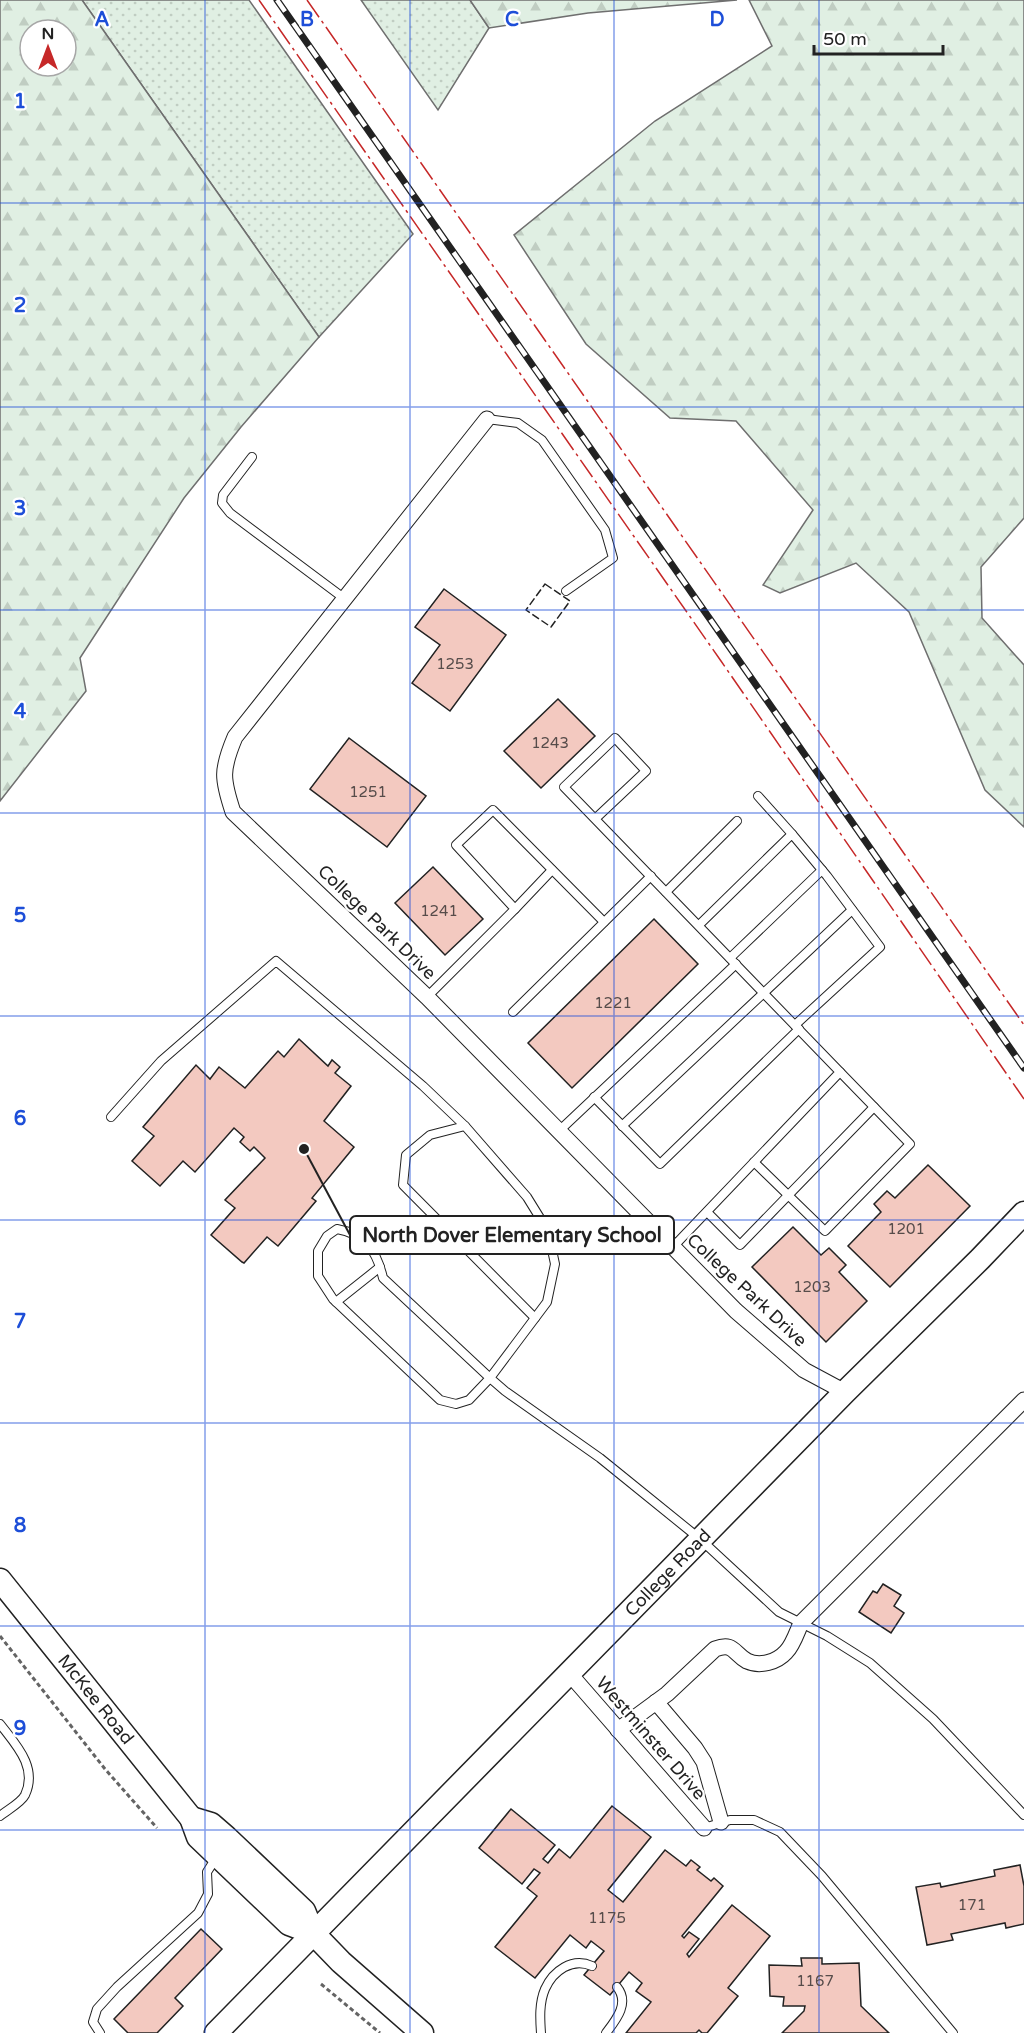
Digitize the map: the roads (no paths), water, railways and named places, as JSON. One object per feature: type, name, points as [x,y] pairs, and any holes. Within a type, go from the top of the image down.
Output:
[{"type":"street","name":"College Park Drive","points":[[487,419],[235,737],[225,762],[224,785],[233,812],[427,997],[736,1311],[804,1370],[844,1392]]},
{"type":"street","name":"College Road","points":[[216,2033],[844,1392],[1024,1213]]},
{"type":"street","points":[[618,1730],[656,1702],[716,1649],[724,1646],[732,1647],[748,1661],[764,1664],[776,1660],[788,1651],[801,1623],[1024,1400]]},
{"type":"street","name":"McKee Road","points":[[0,1580],[191,1818],[198,1837],[289,1924],[313,1933]]},
{"type":"street","name":"Westminster Drive","points":[[569,1673],[705,1828]]},
{"type":"street","points":[[656,1702],[704,1762],[721,1822]]},
{"type":"street","name":"McKee Road","points":[[191,1818],[211,1824],[226,1837],[304,1911],[313,1933],[340,1962],[422,2033]]},
{"type":"lane","points":[[487,419],[518,423],[542,440],[605,530],[613,558],[566,591]]},
{"type":"lane","points":[[252,458],[223,495],[222,503],[230,513],[345,599]]},
{"type":"lane","points":[[595,819],[646,771],[615,738],[564,787],[595,819],[651,876],[666,892],[699,925],[910,1144],[825,1231],[754,1162]]},
{"type":"lane","points":[[594,1097],[660,1164],[879,947],[822,870],[759,796]]},
{"type":"lane","points":[[515,909],[456,845],[493,810],[604,922]]},
{"type":"lane","points":[[666,892],[737,821]]},
{"type":"lane","points":[[699,925],[792,834]]},
{"type":"lane","points":[[427,997],[552,870]]},
{"type":"lane","points":[[559,1131],[733,961],[822,870]]},
{"type":"lane","points":[[513,1012],[651,876]]},
{"type":"lane","points":[[622,1126],[852,910]]},
{"type":"lane","points":[[111,1117],[161,1061],[276,961],[423,1086],[465,1126],[527,1197],[548,1231],[555,1264],[547,1302],[490,1378],[469,1400],[456,1404],[440,1400],[336,1302],[318,1276],[318,1251],[327,1236],[337,1229],[351,1232],[366,1242],[379,1261],[383,1278],[490,1378],[505,1391],[600,1458],[700,1539],[779,1612],[827,1636],[870,1663],[933,1719],[1024,1815]]},
{"type":"lane","points":[[673,1247],[840,1072]]},
{"type":"lane","points":[[707,1212],[740,1245],[874,1107]]},
{"type":"lane","points":[[465,1126],[430,1135],[405,1155],[403,1185],[535,1318]]},
{"type":"lane","points":[[336,1302],[380,1267]]},
{"type":"lane","points":[[0,1724],[22,1752],[30,1774],[24,1796],[0,1816]]},
{"type":"lane","points":[[705,1828],[730,1820],[754,1820],[780,1832],[822,1876],[953,2033]]},
{"type":"lane","points":[[100,2033],[93,2022],[97,2009],[117,1987],[198,1913],[208,1894],[207,1872],[218,1856]]},
{"type":"lane","points":[[541,2033],[541,2007],[545,1989],[553,1976],[566,1966],[577,1963],[592,1966]]},
{"type":"lane","points":[[606,2033],[622,2009],[621,1991],[617,1987]]},
{"type":"railway","points":[[277,0],[1024,1068]]},
{"type":"place","name":"North Dover Elementary School","points":[[304,1149]]}]
